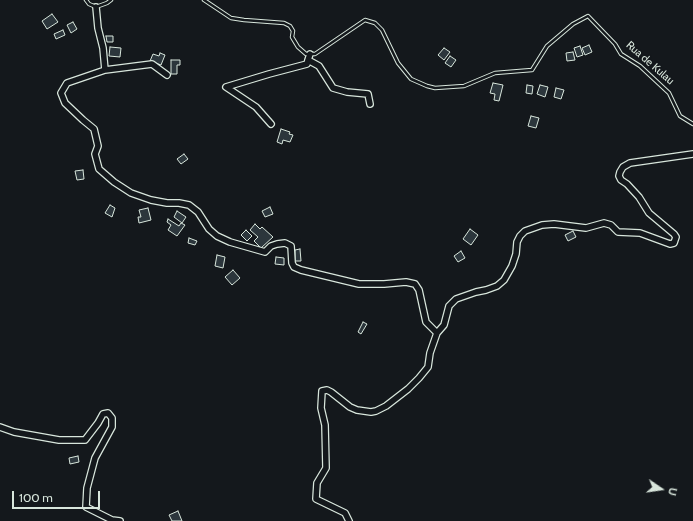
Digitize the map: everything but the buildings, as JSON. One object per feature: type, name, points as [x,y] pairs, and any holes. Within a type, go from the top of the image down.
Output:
[{"type":"street","points":[[96,6],[105,70]]},
{"type":"street","points":[[271,124],[256,107],[226,87],[307,64],[310,54]]},
{"type":"street","points":[[308,60],[319,66],[333,88],[347,92],[368,94],[370,104]]},
{"type":"street","points":[[167,75],[152,64],[105,70],[67,83],[61,93],[65,103],[94,129],[98,146],[95,154],[100,169],[114,182],[131,193],[151,200],[189,205],[198,212],[209,229],[217,236],[230,242],[265,252],[271,246],[277,244],[285,243],[291,246],[292,263],[294,267],[301,270],[359,284],[406,282],[416,284],[419,290],[426,322],[437,333]]},
{"type":"street","points":[[349,521],[345,513],[316,499],[317,483],[326,468],[325,425],[321,408],[322,391],[327,390],[331,392],[350,407],[357,410],[376,411],[386,406],[408,389],[428,367],[430,353],[437,333],[444,325],[449,306],[456,300],[497,286],[504,280],[512,266],[516,254],[517,242],[525,231],[542,225],[554,224],[586,228],[604,223],[611,225],[618,232],[640,232],[670,244],[674,243],[676,237],[674,234],[649,213],[639,197],[627,184],[621,180],[619,176],[623,167],[630,164],[693,154]]},
{"type":"street","points":[[0,427],[14,432],[59,440],[85,440],[103,414],[108,413],[112,418],[112,427],[95,458],[87,488],[86,507],[112,520],[120,521]]},
{"type":"lane","points":[[86,0],[89,4],[96,6],[107,3],[111,0]]},
{"type":"lane","points":[[204,0],[231,18],[284,23],[290,26],[293,31],[292,37],[298,47],[306,54],[310,54]]},
{"type":"lane","name":"Rua de Kulau","points":[[310,54],[315,54],[365,20],[375,23],[382,30],[398,63],[411,79],[435,88],[464,86],[495,73],[532,70],[547,46],[573,24],[588,16],[615,44],[621,54],[640,66],[669,93],[680,116],[693,124]]}]
